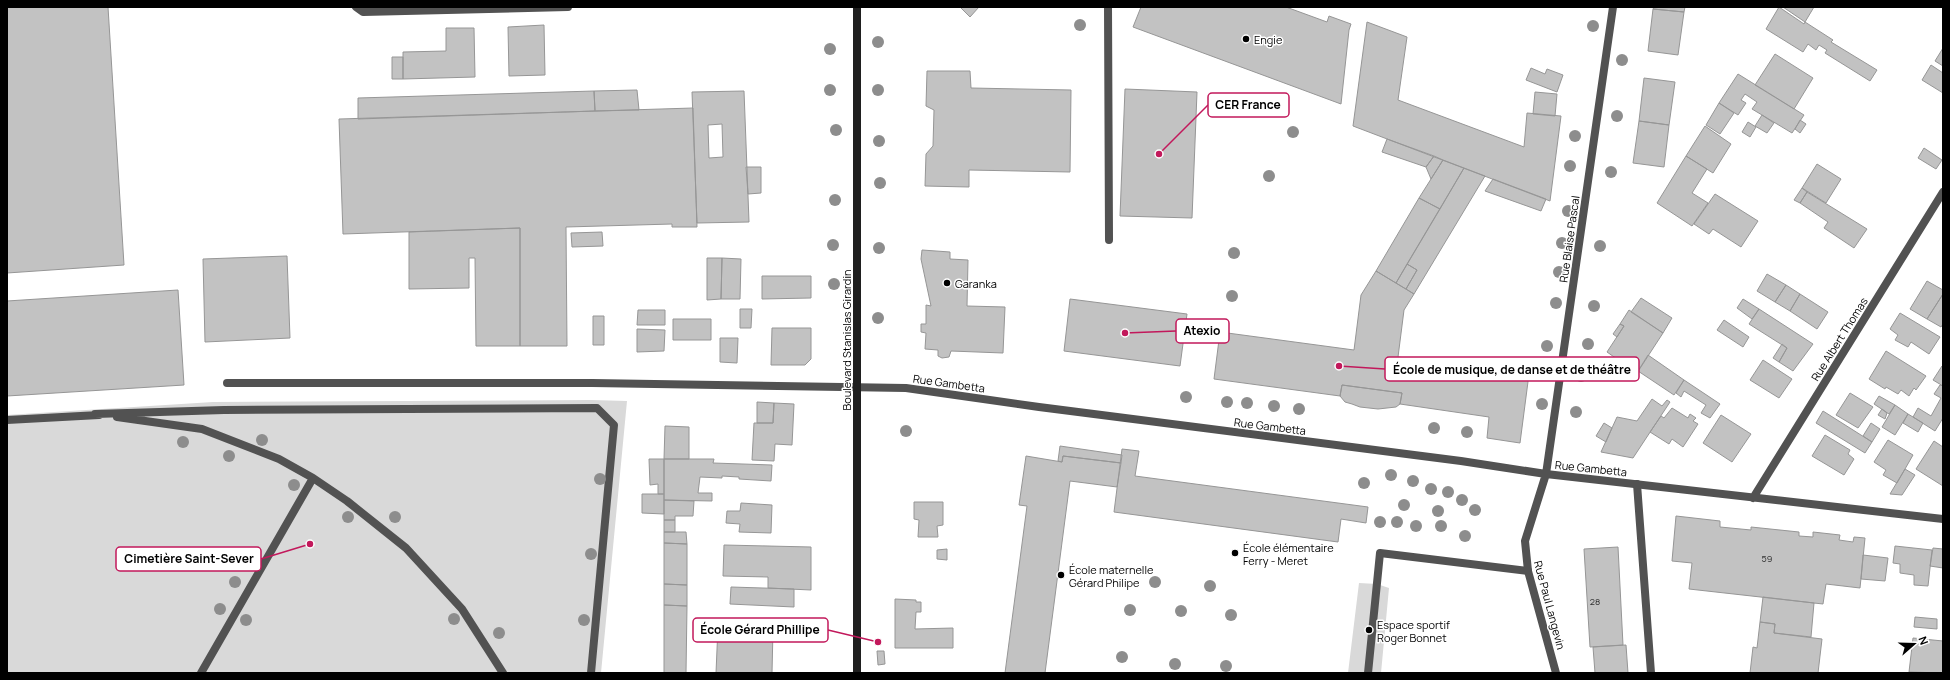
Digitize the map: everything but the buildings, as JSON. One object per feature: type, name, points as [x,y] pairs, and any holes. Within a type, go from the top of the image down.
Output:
[{"type":"main road","name":"Boulevard Stanislas Girardin","points":[[857,7],[857,673]]},
{"type":"street","points":[[356,7],[363,12],[568,7]]},
{"type":"street","points":[[1108,7],[1109,240]]},
{"type":"street","name":"Rue Blaise Pascal","points":[[1546,474],[1613,7]]},
{"type":"street","name":"Rue Albert Thomas","points":[[1753,498],[1943,192]]},
{"type":"street","name":"Rue Gambetta","points":[[227,383],[592,383],[906,388],[1039,407],[1461,461],[1546,474],[1943,519]]},
{"type":"street","points":[[7,420],[95,414],[224,410],[597,408],[614,425],[591,673]]},
{"type":"street","points":[[95,414],[202,429],[279,459],[313,478],[347,501],[406,548],[462,610],[503,673]]},
{"type":"street","name":"Rue Paul Langevin","points":[[1546,474],[1525,541],[1528,571],[1556,673]]},
{"type":"street","points":[[201,673],[313,478]]},
{"type":"street","points":[[1637,484],[1651,673]]},
{"type":"street","points":[[1368,673],[1380,553],[1528,571]]},
{"type":"shaded area","points":[[627,401],[601,673],[7,673],[7,415],[213,402]]},
{"type":"shaded area","name":"Espace sportif Roger Bonnet","points":[[1359,583],[1377,584],[1389,588],[1381,673],[1348,673]]},
{"type":"place","name":"Engie","points":[[1246,39]]},
{"type":"place","name":"CER France","points":[[1159,154]]},
{"type":"place","name":"Garanka","points":[[947,283]]},
{"type":"place","name":"Atexio","points":[[1125,333]]},
{"type":"place","name":"École de musique, de danse et de théâtre","points":[[1339,366]]},
{"type":"place","name":"Cimetière Saint-Sever","points":[[310,544]]},
{"type":"place","name":"École élémentaire Ferry - Meret","points":[[1235,553]]},
{"type":"place","name":"École maternelle Gérard Philipe","points":[[1061,575]]},
{"type":"place","name":"Espace sportif Roger Bonnet","points":[[1369,630]]},
{"type":"place","name":"École Gérard Phillipe","points":[[878,642]]}]
